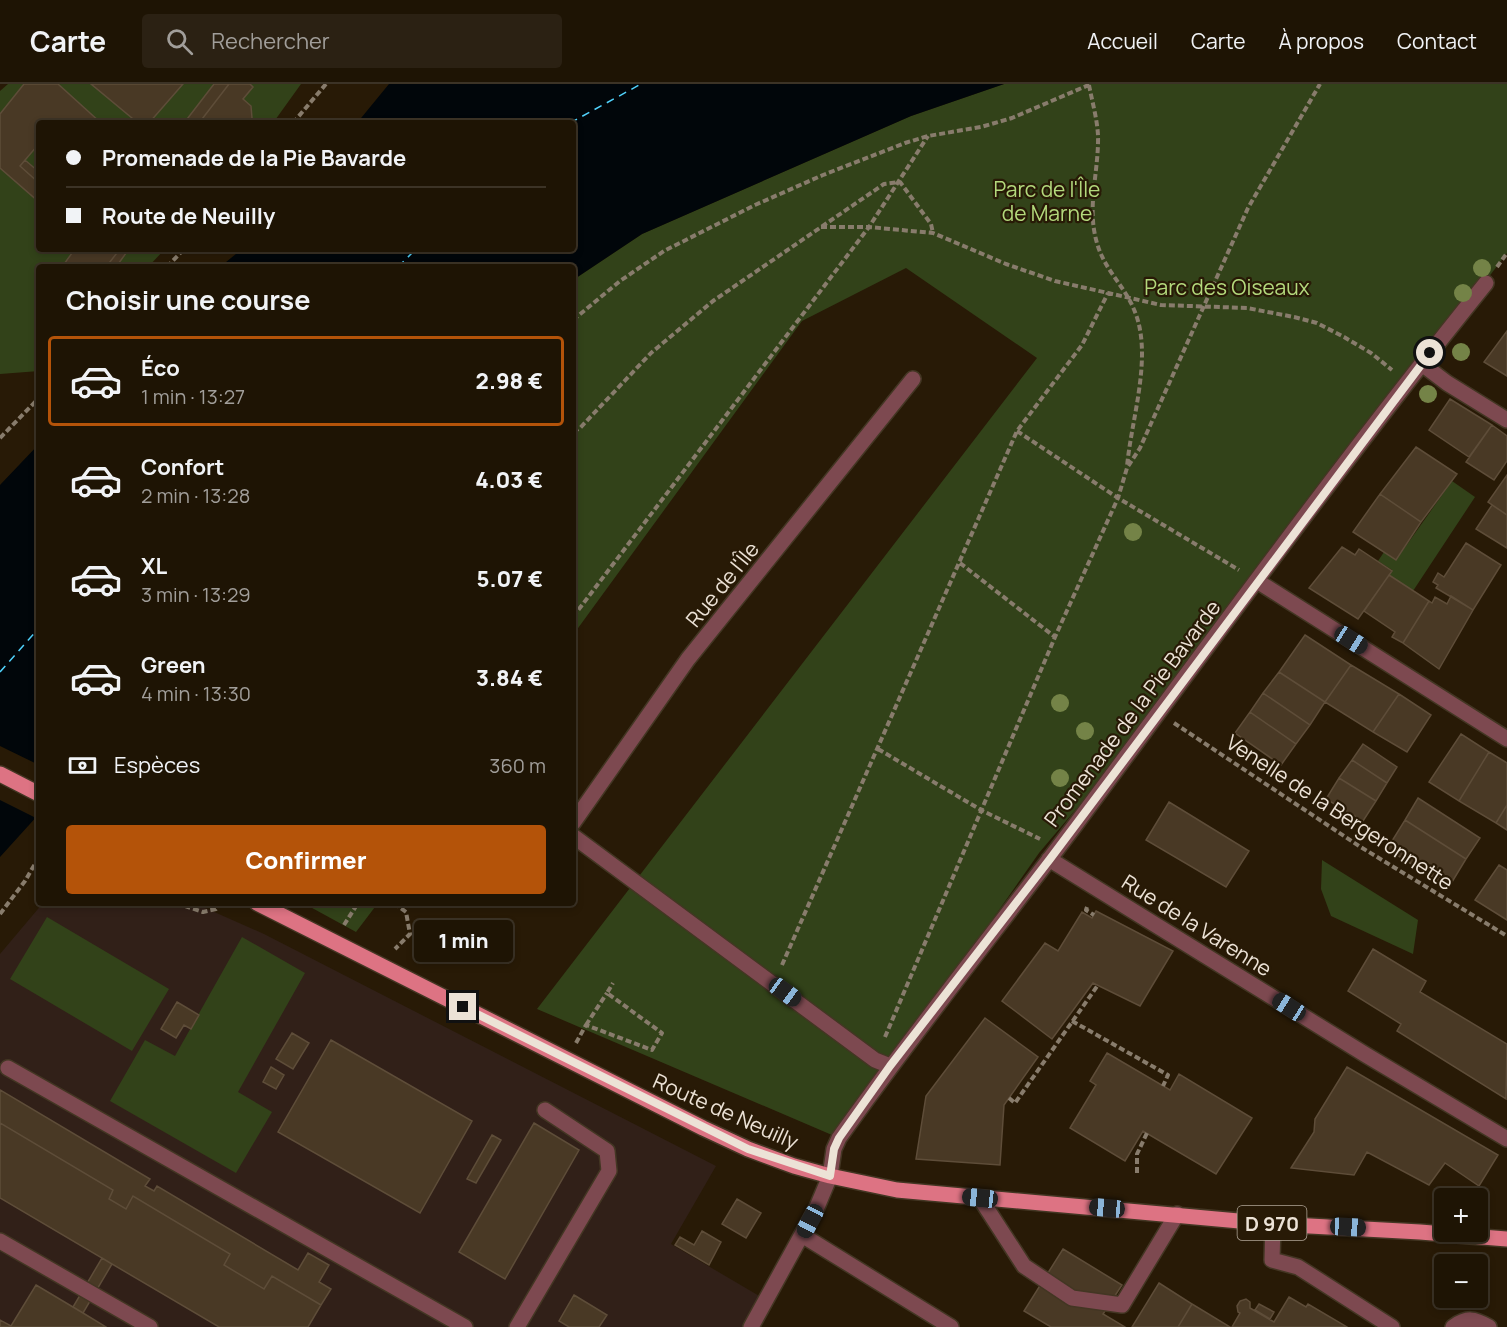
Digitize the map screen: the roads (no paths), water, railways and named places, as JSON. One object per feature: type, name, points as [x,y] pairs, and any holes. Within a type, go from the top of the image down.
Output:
[{"type":"main road","points":[[0,774],[36,792]]},
{"type":"main road","name":"Route de Neuilly","points":[[263,906],[748,1149],[830,1176],[897,1190],[980,1198],[1273,1224],[1507,1239]]},
{"type":"street","name":"Promenade de la Pie Bavarde","points":[[751,1327],[802,1235],[830,1176],[834,1149],[839,1138],[890,1066],[1054,853],[1405,385],[1486,283]]},
{"type":"street","points":[[1422,364],[1447,383],[1507,420]]},
{"type":"street","name":"Rue de l'Île","points":[[576,819],[688,659],[913,379]]},
{"type":"street","points":[[1257,581],[1507,739]]},
{"type":"street","points":[[576,838],[875,1060],[890,1066]]},
{"type":"street","name":"Rue de la Varenne","points":[[1054,853],[1366,1055],[1507,1138]]},
{"type":"street","points":[[8,1068],[465,1327]]},
{"type":"street","points":[[517,1327],[609,1171],[607,1151],[545,1110]]},
{"type":"street","points":[[980,1198],[1024,1266],[1071,1298],[1122,1305],[1177,1214]]},
{"type":"street","points":[[1273,1224],[1272,1260],[1298,1267],[1392,1327]]},
{"type":"street","points":[[802,1235],[951,1327]]},
{"type":"street","points":[[0,1241],[150,1327]]},
{"type":"street","points":[[1453,1327],[1464,1319],[1476,1319],[1489,1327]]},
{"type":"park label","name":"Parc de l'Île de Marne","points":[[1047,201]]},
{"type":"park label","name":"Parc des Oiseaux","points":[[1227,287]]}]
